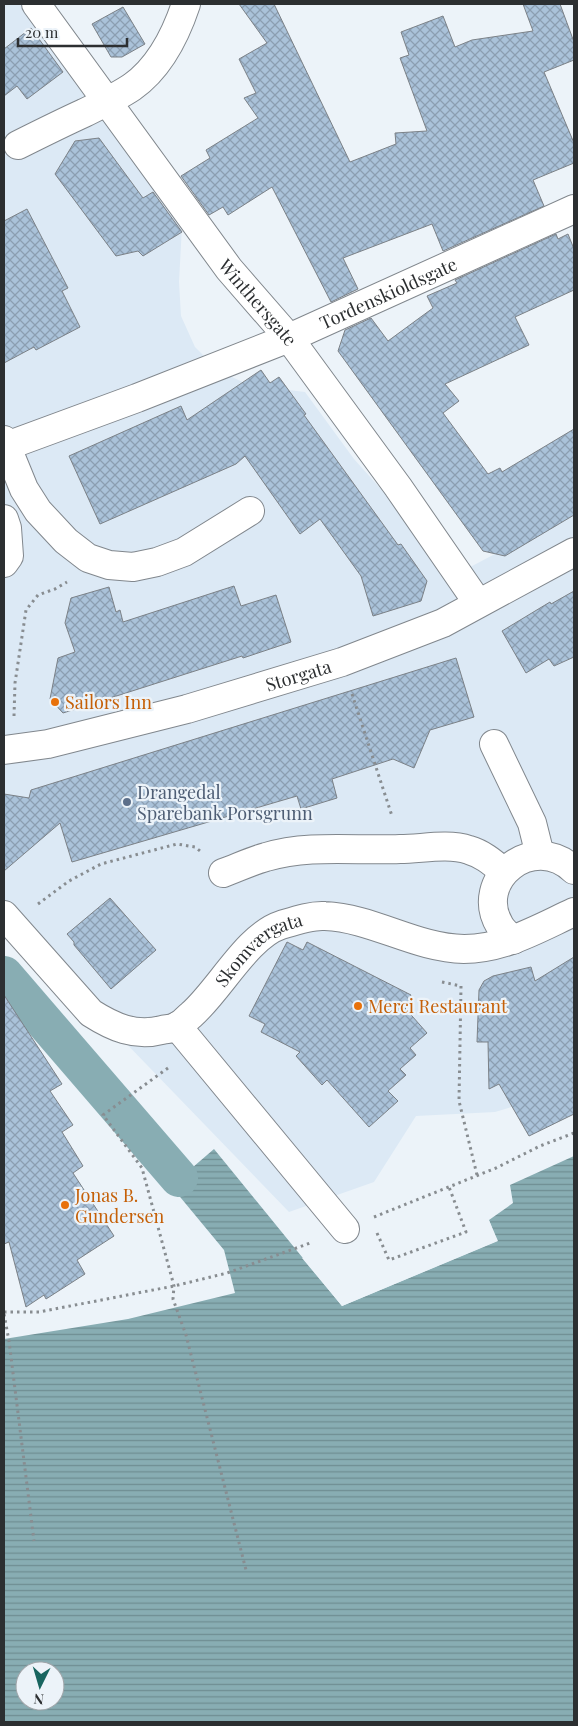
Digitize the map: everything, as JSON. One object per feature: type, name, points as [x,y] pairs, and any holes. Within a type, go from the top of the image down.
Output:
[{"type":"street","name":"Winthersgate","points":[[36,4],[229,269],[289,338],[398,487],[478,603]]},
{"type":"street","points":[[18,145],[133,87],[166,50],[181,20],[186,4]]},
{"type":"street","name":"Tordenskioldsgate","points":[[5,444],[137,398],[289,338],[574,209]]},
{"type":"street","points":[[5,444],[24,488],[38,511],[66,541],[88,558],[109,566],[133,567],[157,562],[184,552],[250,511]]},
{"type":"street","points":[[4,519],[7,528],[9,556],[4,563]]},
{"type":"street","name":"Storgata","points":[[8,750],[48,744],[188,709],[342,662],[443,622],[574,552]]},
{"type":"street","points":[[494,744],[532,823],[540,856]]},
{"type":"street","points":[[222,873],[267,856],[302,850],[336,848],[384,850],[449,847],[468,849],[484,856],[504,872]]},
{"type":"street","points":[[513,940],[500,926],[494,906],[496,887],[504,872],[516,862],[528,857],[540,856],[555,857],[568,864],[574,870]]},
{"type":"street","name":"Skomværgata","points":[[8,919],[91,1013],[107,1024],[133,1032],[150,1033],[177,1026],[200,1008],[252,945],[273,928],[297,920],[324,916],[360,921],[436,946],[465,949],[496,945],[513,940],[574,912]]},
{"type":"street","points":[[177,1026],[345,1229]]},
{"type":"path","points":[[8,750],[15,682],[26,610],[38,595],[67,582],[88,558]]},
{"type":"path","points":[[8,919],[69,881],[101,864],[177,844],[195,846],[222,873]]},
{"type":"path","points":[[461,986],[459,1101],[477,1176]]},
{"type":"path","points":[[195,1048],[103,1116],[142,1168],[174,1286],[173,1299],[186,1335],[246,1570]]},
{"type":"path","points":[[34,1541],[4,1313],[39,1312],[174,1286],[227,1273],[316,1241],[477,1176],[540,1146],[574,1133]]},
{"type":"path","points":[[370,1219],[390,1260],[466,1232],[449,1187]]},
{"type":"shaded area","points":[[4,4],[20,4],[182,226],[179,282],[181,316],[195,347],[219,371],[249,385],[305,392],[354,459],[457,574],[574,512],[574,1088],[495,1112],[416,1116],[374,1182],[289,1212],[4,917]]},
{"type":"water","points":[[214,1149],[342,1306],[497,1241],[489,1220],[513,1203],[510,1185],[574,1156],[574,1722],[4,1722],[4,1339],[128,1319],[235,1293],[224,1250],[171,1186]]},
{"type":"pier","points":[[488,1218],[498,1241],[342,1306],[302,1258],[305,1257],[342,1303],[494,1240],[486,1221]]},
{"type":"building","points":[[239,4],[274,4],[350,162],[396,144],[395,133],[427,131],[400,58],[409,55],[401,32],[443,16],[455,47],[472,40],[533,31],[523,4],[560,4],[574,42],[574,60],[544,72],[574,143],[574,163],[533,180],[544,206],[443,251],[432,224],[343,258],[358,289],[331,302],[272,187],[228,215],[223,207],[209,215],[181,176],[210,158],[206,150],[258,118],[244,98],[256,93],[239,59],[267,43]]},
{"type":"building","points":[[123,7],[145,44],[122,57],[111,57],[92,24]]},
{"type":"building","points":[[31,28],[63,72],[27,99],[17,86],[4,96],[4,49]]},
{"type":"building","points":[[99,138],[143,198],[153,192],[182,232],[143,256],[138,251],[116,256],[55,174],[75,141]]},
{"type":"building","points":[[27,209],[68,288],[62,291],[80,327],[36,350],[34,347],[4,363],[4,221]]},
{"type":"building","points":[[556,234],[558,239],[568,234],[574,249],[574,290],[515,317],[529,345],[445,384],[459,401],[443,413],[488,474],[500,468],[502,472],[574,429],[574,515],[505,556],[483,551],[338,351],[345,330],[371,318],[388,341],[433,308],[427,296],[457,283],[455,280]]},
{"type":"building","points":[[261,370],[270,383],[279,377],[306,414],[304,415],[398,545],[401,544],[427,581],[421,601],[373,616],[361,576],[320,519],[300,534],[245,456],[236,464],[100,524],[69,456],[181,406],[187,420]]},
{"type":"building","points":[[234,586],[241,606],[276,595],[291,642],[63,713],[50,699],[58,658],[75,652],[65,623],[71,598],[109,587],[116,612],[120,610],[123,622]]},
{"type":"building","points":[[574,591],[574,657],[554,666],[549,659],[526,673],[502,631],[550,602],[551,604]]},
{"type":"building","points":[[456,658],[474,717],[430,730],[414,768],[393,759],[332,779],[337,798],[301,809],[297,796],[72,862],[60,823],[4,871],[4,794],[29,798],[31,790]]},
{"type":"building","points":[[110,898],[156,950],[111,989],[67,934]]},
{"type":"building","points":[[287,942],[303,950],[307,942],[411,995],[405,1008],[427,1033],[410,1048],[416,1055],[400,1069],[406,1075],[388,1091],[398,1101],[369,1127],[327,1080],[322,1085],[296,1056],[300,1052],[261,1032],[265,1024],[249,1016]]},
{"type":"building","points":[[574,957],[574,1114],[529,1136],[499,1084],[489,1089],[488,1042],[477,1042],[479,990],[484,981],[493,976],[531,967],[535,981]]},
{"type":"building","points":[[4,995],[62,1084],[50,1091],[73,1125],[62,1132],[83,1166],[73,1173],[114,1236],[77,1260],[85,1274],[46,1299],[44,1295],[26,1307],[9,1242],[4,1244]]},
{"type":"waterway","points":[[4,975],[179,1178]]},
{"type":"place","name":"Sailors Inn","points":[[55,702]]},
{"type":"place","name":"Drangedal Sparebank Porsgrunn","points":[[127,802]]},
{"type":"place","name":"Merci Restaurant","points":[[358,1006]]},
{"type":"place","name":"Jonas B. Gundersen","points":[[65,1205]]}]
